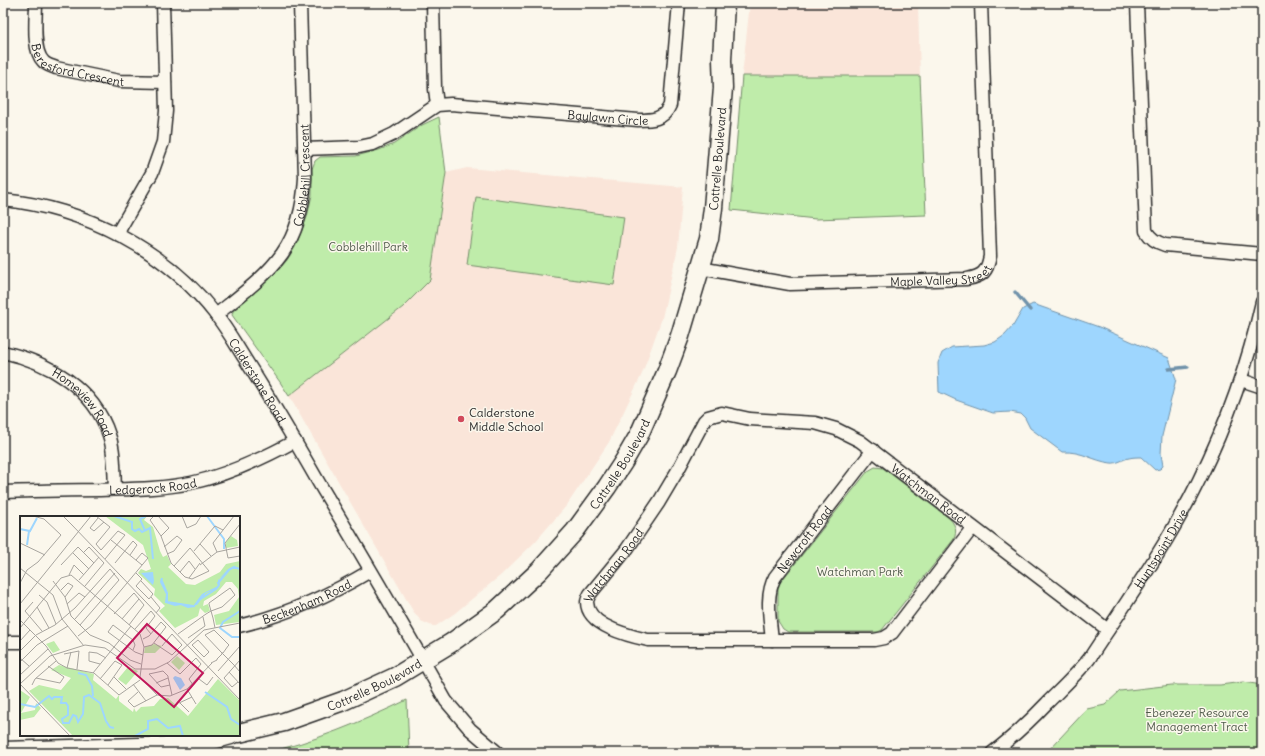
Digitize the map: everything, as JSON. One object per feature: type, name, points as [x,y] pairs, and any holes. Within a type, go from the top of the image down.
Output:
[{"type":"main road","name":"Cottrelle Boulevard","points":[[240,733],[284,722],[343,701],[395,677],[478,624],[539,571],[570,536],[603,493],[639,435],[654,403],[678,342],[709,239],[723,88],[722,60],[725,3]]},
{"type":"main road","points":[[3,751],[172,746],[202,743],[227,736]]},
{"type":"street","name":"Beresford Crescent","points":[[36,3],[36,44],[38,54],[43,61],[49,65],[56,68],[119,81],[165,82]]},
{"type":"street","points":[[117,234],[152,173],[159,154],[165,129],[166,111],[163,3]]},
{"type":"street","name":"Cobblehill Crescent","points":[[216,315],[264,275],[282,255],[300,217],[304,199],[304,149],[300,3]]},
{"type":"street","points":[[304,149],[353,148],[373,144],[394,134],[437,105],[433,3]]},
{"type":"street","name":"Baylawn Circle","points":[[437,105],[471,105],[638,120],[658,119],[665,113],[670,105],[679,3]]},
{"type":"street","name":"Maple Valley Street","points":[[700,268],[790,284],[967,278],[978,277],[985,271],[989,264],[990,256],[981,3]]},
{"type":"street","points":[[1137,3],[1146,231],[1150,238],[1157,243],[1166,245],[1262,254]]},
{"type":"street","name":"Calderstone Road","points":[[3,200],[25,202],[64,212],[102,226],[150,253],[188,284],[216,315],[271,399],[423,660]]},
{"type":"street","name":"Huntspoint Drive","points":[[992,753],[1021,729],[1077,673],[1108,630],[1173,528],[1196,487],[1226,420],[1241,380],[1262,302]]},
{"type":"street","name":"Homeview Road","points":[[3,352],[25,358],[66,378],[88,398],[99,412],[109,434],[113,458],[115,489]]},
{"type":"street","points":[[1241,380],[1262,387]]},
{"type":"street","name":"Watchman Road","points":[[974,527],[892,633],[884,638],[874,640],[648,640],[630,636],[611,629],[594,617],[587,602],[590,594],[626,549],[659,502],[678,470],[700,427],[708,417],[722,413],[750,419],[815,423],[850,435],[873,450],[974,527],[1108,630]]},
{"type":"street","name":"Ledgerock Road","points":[[3,492],[163,487],[190,483],[258,460],[295,441]]},
{"type":"street","name":"Newcroft Road","points":[[772,640],[770,594],[773,581],[873,450]]},
{"type":"street","name":"Beckenham Road","points":[[240,626],[306,604],[351,583],[370,571]]},
{"type":"street","points":[[3,642],[20,642]]},
{"type":"street","points":[[423,660],[446,701],[458,716],[480,738],[498,753]]},
{"type":"shaded area","points":[[750,3],[918,3],[920,76],[742,76]]},
{"type":"shaded area","name":"Calderstone Middle School","points":[[467,168],[683,187],[678,247],[662,318],[642,374],[609,442],[567,505],[535,542],[500,576],[455,613],[436,626],[432,626],[421,621],[413,611],[289,396],[403,307],[430,280],[446,173]]},
{"type":"green space","points":[[742,76],[920,76],[926,215],[816,219],[731,210]]},
{"type":"green space","name":"Cobblehill Park","points":[[439,117],[446,173],[430,280],[403,307],[289,396],[232,315],[233,311],[272,277],[287,260],[295,247],[307,217],[312,195],[312,169],[315,161],[320,157],[356,156],[379,150],[394,144],[422,125]]},
{"type":"green space","points":[[476,197],[624,217],[614,285],[467,265]]},
{"type":"green space","name":"Watchman Park","points":[[875,467],[883,468],[950,519],[954,524],[955,529],[954,539],[882,630],[878,632],[788,632],[783,629],[778,621],[779,584],[868,471]]},
{"type":"green space","name":"Ebenezer Resource Management Tract","points":[[1243,682],[1262,685],[1262,753],[1046,753],[1087,709],[1105,705],[1120,691],[1172,685],[1220,685]]},
{"type":"green space","points":[[407,700],[409,753],[264,753],[337,731]]},
{"type":"water","points":[[1033,304],[1099,327],[1169,358],[1176,379],[1162,436],[1161,454],[1163,466],[1160,469],[1155,470],[1141,457],[1111,463],[1076,453],[1062,452],[1030,428],[1025,418],[1021,414],[1010,412],[993,413],[956,400],[939,392],[938,363],[942,353],[952,347],[984,345],[995,342],[1005,335],[1013,326],[1023,309]]},
{"type":"waterway","points":[[1015,292],[1030,310]]},
{"type":"waterway","points":[[1169,369],[1188,367]]},
{"type":"place","name":"Calderstone Middle School","points":[[461,419]]}]
